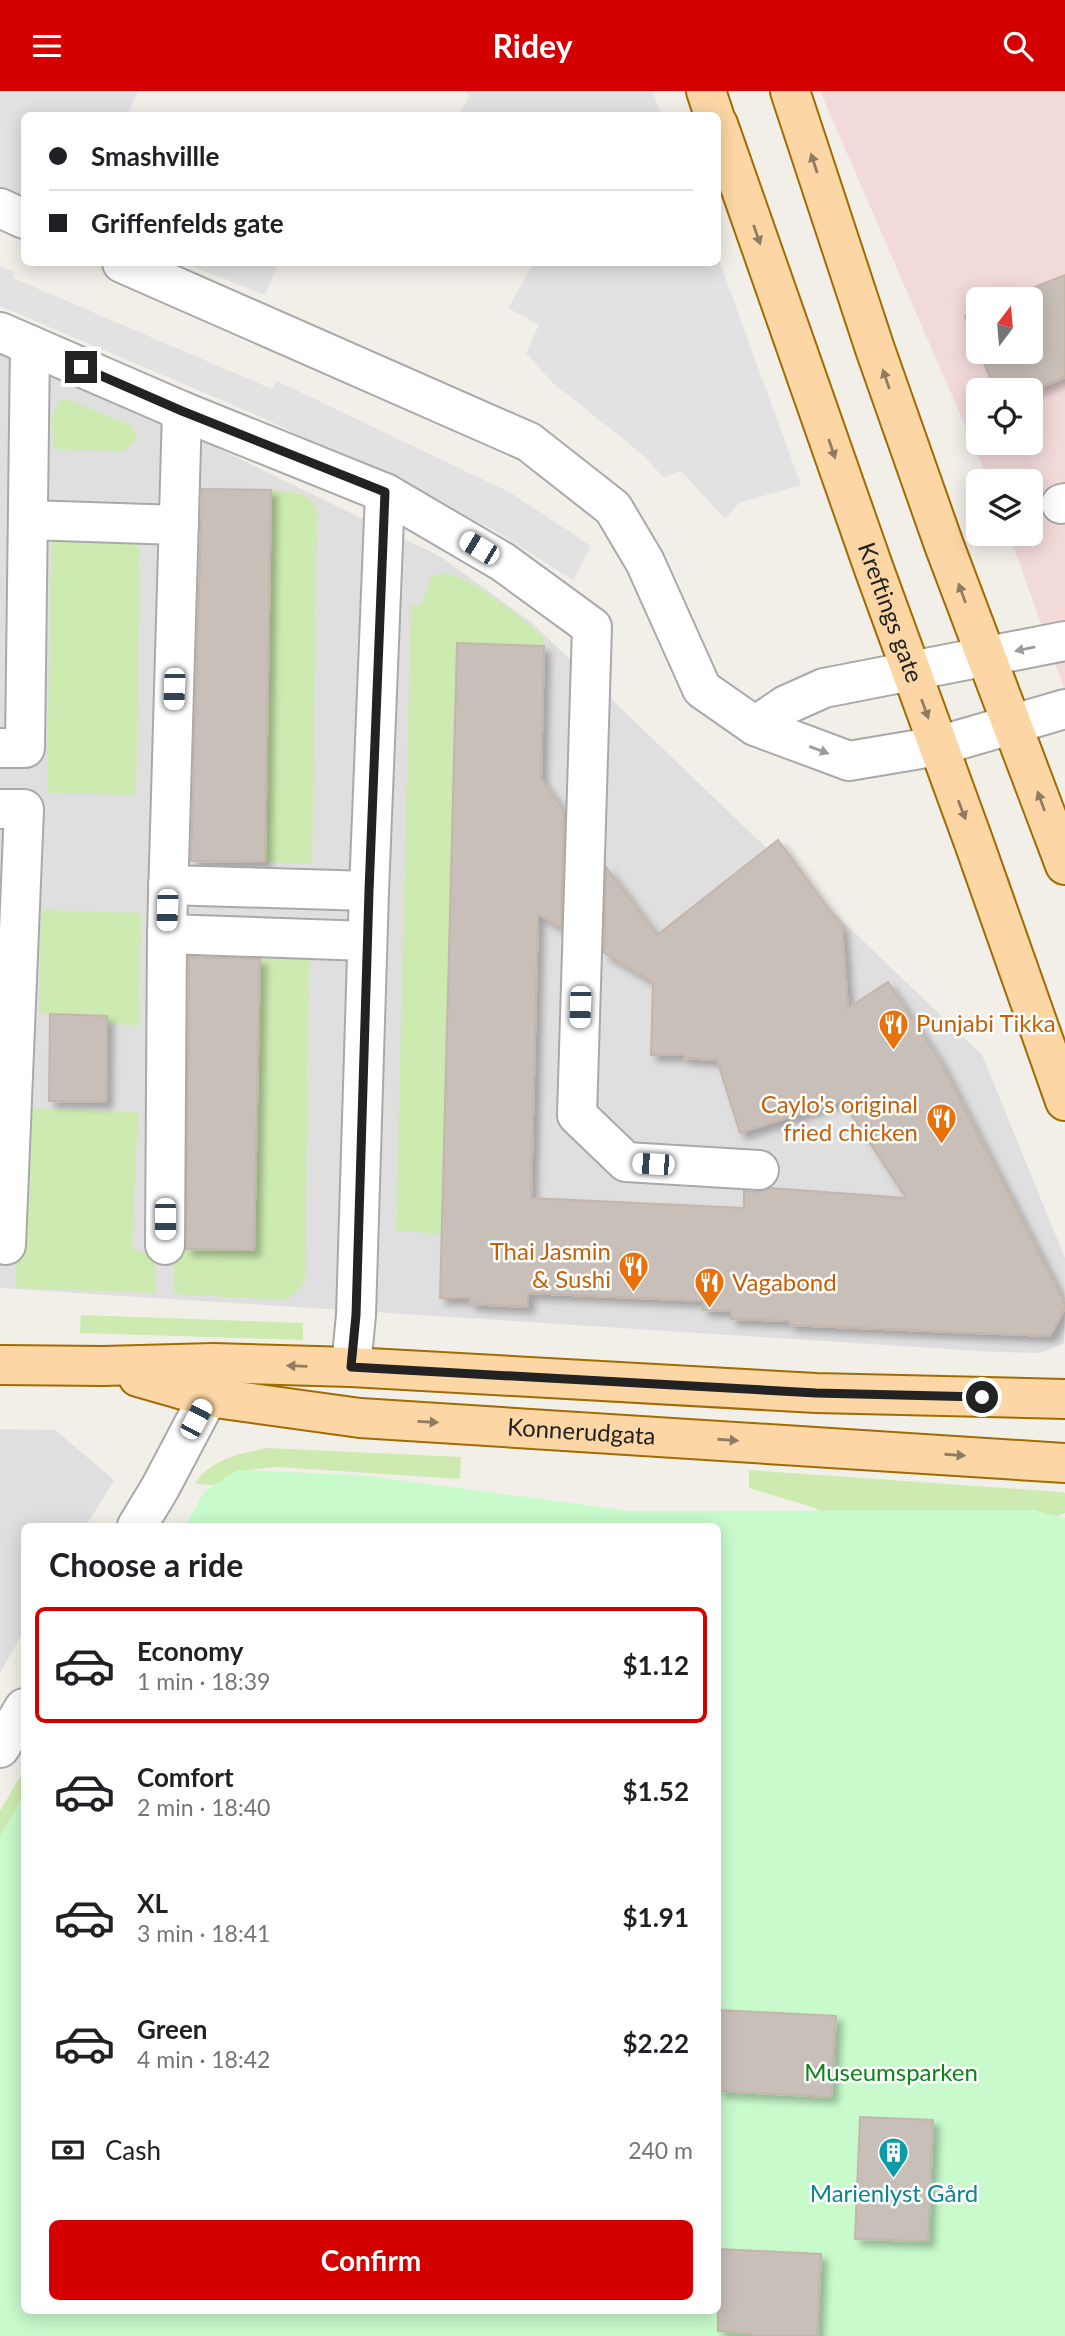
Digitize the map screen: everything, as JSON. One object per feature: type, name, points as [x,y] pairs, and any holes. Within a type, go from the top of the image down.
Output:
[{"type":"main road","points":[[705,91],[713,112]]},
{"type":"main road","points":[[790,91],[875,349],[986,657],[1065,865]]},
{"type":"main road","name":"Kreftings gate","points":[[721,133],[1065,1101]]},
{"type":"main road","name":"Konnerudgata","points":[[0,1365],[103,1366],[211,1380],[360,1418],[1065,1463]]},
{"type":"main road","name":"Konnerudgata","points":[[211,1380],[351,1367],[816,1393],[1065,1399]]},
{"type":"street","points":[[0,208],[21,218]]},
{"type":"street","points":[[129,266],[528,442],[613,508],[645,562],[702,689],[755,726],[849,761],[938,746],[1065,709]]},
{"type":"street","points":[[6,1245],[13,748],[28,520],[15,339],[182,411],[385,492],[503,562],[592,627],[577,1115],[626,1162],[759,1170]]},
{"type":"street","points":[[165,1245],[167,934],[182,411]]},
{"type":"street","points":[[351,1367],[356,1301],[385,492]]},
{"type":"street","points":[[28,520],[179,525]]},
{"type":"street","points":[[755,726],[786,705],[824,688],[1065,641]]},
{"type":"street","points":[[168,885],[369,891]]},
{"type":"street","points":[[167,934],[367,941]]},
{"type":"street","points":[[139,1523],[160,1488],[211,1380]]},
{"type":"street","points":[[0,1748],[21,1713]]},
{"type":"shaded area","points":[[0,91],[138,91],[128,112],[21,112],[21,201],[0,193]]},
{"type":"shaded area","points":[[464,91],[652,91],[661,112],[461,112],[470,95]]},
{"type":"shaded area","points":[[820,91],[1065,91],[1065,691],[1013,546],[1043,546],[1043,469],[984,469],[978,455],[1043,455],[1043,378],[966,378],[966,428]]},
{"type":"shaded area","points":[[0,266],[15,272],[13,278],[272,389],[277,381],[511,493],[591,546],[573,580],[492,529],[261,417],[0,306]]},
{"type":"shaded area","points":[[192,266],[277,266],[265,295]]},
{"type":"shaded area","points":[[532,266],[721,266],[801,485],[739,503],[725,519],[681,471],[663,477],[642,454],[552,382],[526,353],[539,325],[508,308]]},
{"type":"shaded area","points":[[0,342],[441,557],[531,622],[982,1055],[1065,1258],[1064,1343],[1041,1353],[993,1352],[0,1288]]},
{"type":"shaded area","points":[[0,1429],[55,1430],[114,1480],[88,1523],[21,1523],[21,1636],[0,1673]]},
{"type":"green space","points":[[66,399],[130,425],[136,440],[123,451],[53,449],[52,418],[59,401]]},
{"type":"green space","points":[[271,490],[304,495],[317,510],[312,864],[265,862]]},
{"type":"green space","points":[[51,537],[140,537],[136,795],[47,793]]},
{"type":"green space","points":[[445,573],[469,583],[511,610],[544,639],[544,646],[457,644],[442,1234],[396,1231],[411,605],[421,606],[431,577]]},
{"type":"green space","points":[[41,910],[141,913],[139,1025],[107,1024],[107,1016],[39,1014]]},
{"type":"green space","points":[[260,958],[309,959],[305,1281],[294,1295],[283,1300],[174,1294],[173,1248],[254,1249]]},
{"type":"green space","points":[[29,1108],[138,1112],[132,1250],[157,1252],[155,1293],[16,1288],[17,1253],[24,1253]]},
{"type":"green space","points":[[81,1315],[303,1323],[303,1340],[80,1333]]},
{"type":"green space","points":[[268,1448],[461,1457],[460,1479],[277,1467],[250,1470],[213,1485],[195,1484],[201,1475],[218,1463],[237,1455]]},
{"type":"green space","name":"Museumsparken","points":[[237,1470],[362,1475],[630,1511],[1033,1510],[1065,1518],[1065,2336],[0,2336],[0,1836],[21,1800],[21,2314],[721,2314],[721,1523],[187,1523],[205,1491]]},
{"type":"green space","points":[[749,1470],[1062,1492],[1065,1493],[1065,1513],[1004,1540],[863,1527],[806,1505],[749,1488]]},
{"type":"green space","points":[[21,1775],[21,1817],[0,1854],[0,1811]]},
{"type":"building","points":[[1065,275],[1065,377],[1043,386],[1043,378],[990,378],[985,364],[1043,364],[1043,287],[1035,287]]},
{"type":"building","points":[[202,489],[271,490],[265,862],[191,861]]},
{"type":"building","points":[[457,643],[544,646],[541,779],[564,810],[561,928],[538,914],[531,1198],[744,1208],[744,1191],[758,1192],[770,1188],[906,1198],[842,1100],[740,1133],[717,1060],[684,1058],[684,1055],[651,1055],[653,982],[604,953],[606,867],[657,935],[778,840],[842,927],[848,1008],[888,982],[940,1061],[1065,1304],[1050,1336],[789,1325],[789,1321],[731,1319],[731,1311],[703,1310],[703,1301],[528,1293],[528,1307],[470,1304],[470,1298],[440,1298]]},
{"type":"building","points":[[189,957],[260,959],[254,1250],[186,1249]]},
{"type":"building","points":[[50,1014],[107,1016],[106,1102],[49,1101]]},
{"type":"building","points":[[721,2010],[836,2016],[831,2097],[721,2091]]},
{"type":"building","name":"Marienlyst Gård","points":[[860,2117],[933,2120],[928,2241],[855,2239]]},
{"type":"building","points":[[721,2249],[821,2254],[817,2336],[751,2336],[751,2333],[718,2331],[718,2314],[721,2314]]},
{"type":"place","name":"Punjabi Tikka","points":[[893,1051]]},
{"type":"place","name":"Caylo's original fried chicken","points":[[941,1146]]},
{"type":"place","name":"Thai Jasmin & Sushi","points":[[634,1293]]},
{"type":"place","name":"Vagabond","points":[[709,1310]]},
{"type":"place","name":"Marienlyst Gård","points":[[894,2179]]},
{"type":"route","points":[[81,367],[182,411],[385,492],[356,1315],[351,1367],[816,1393],[982,1397]]}]
